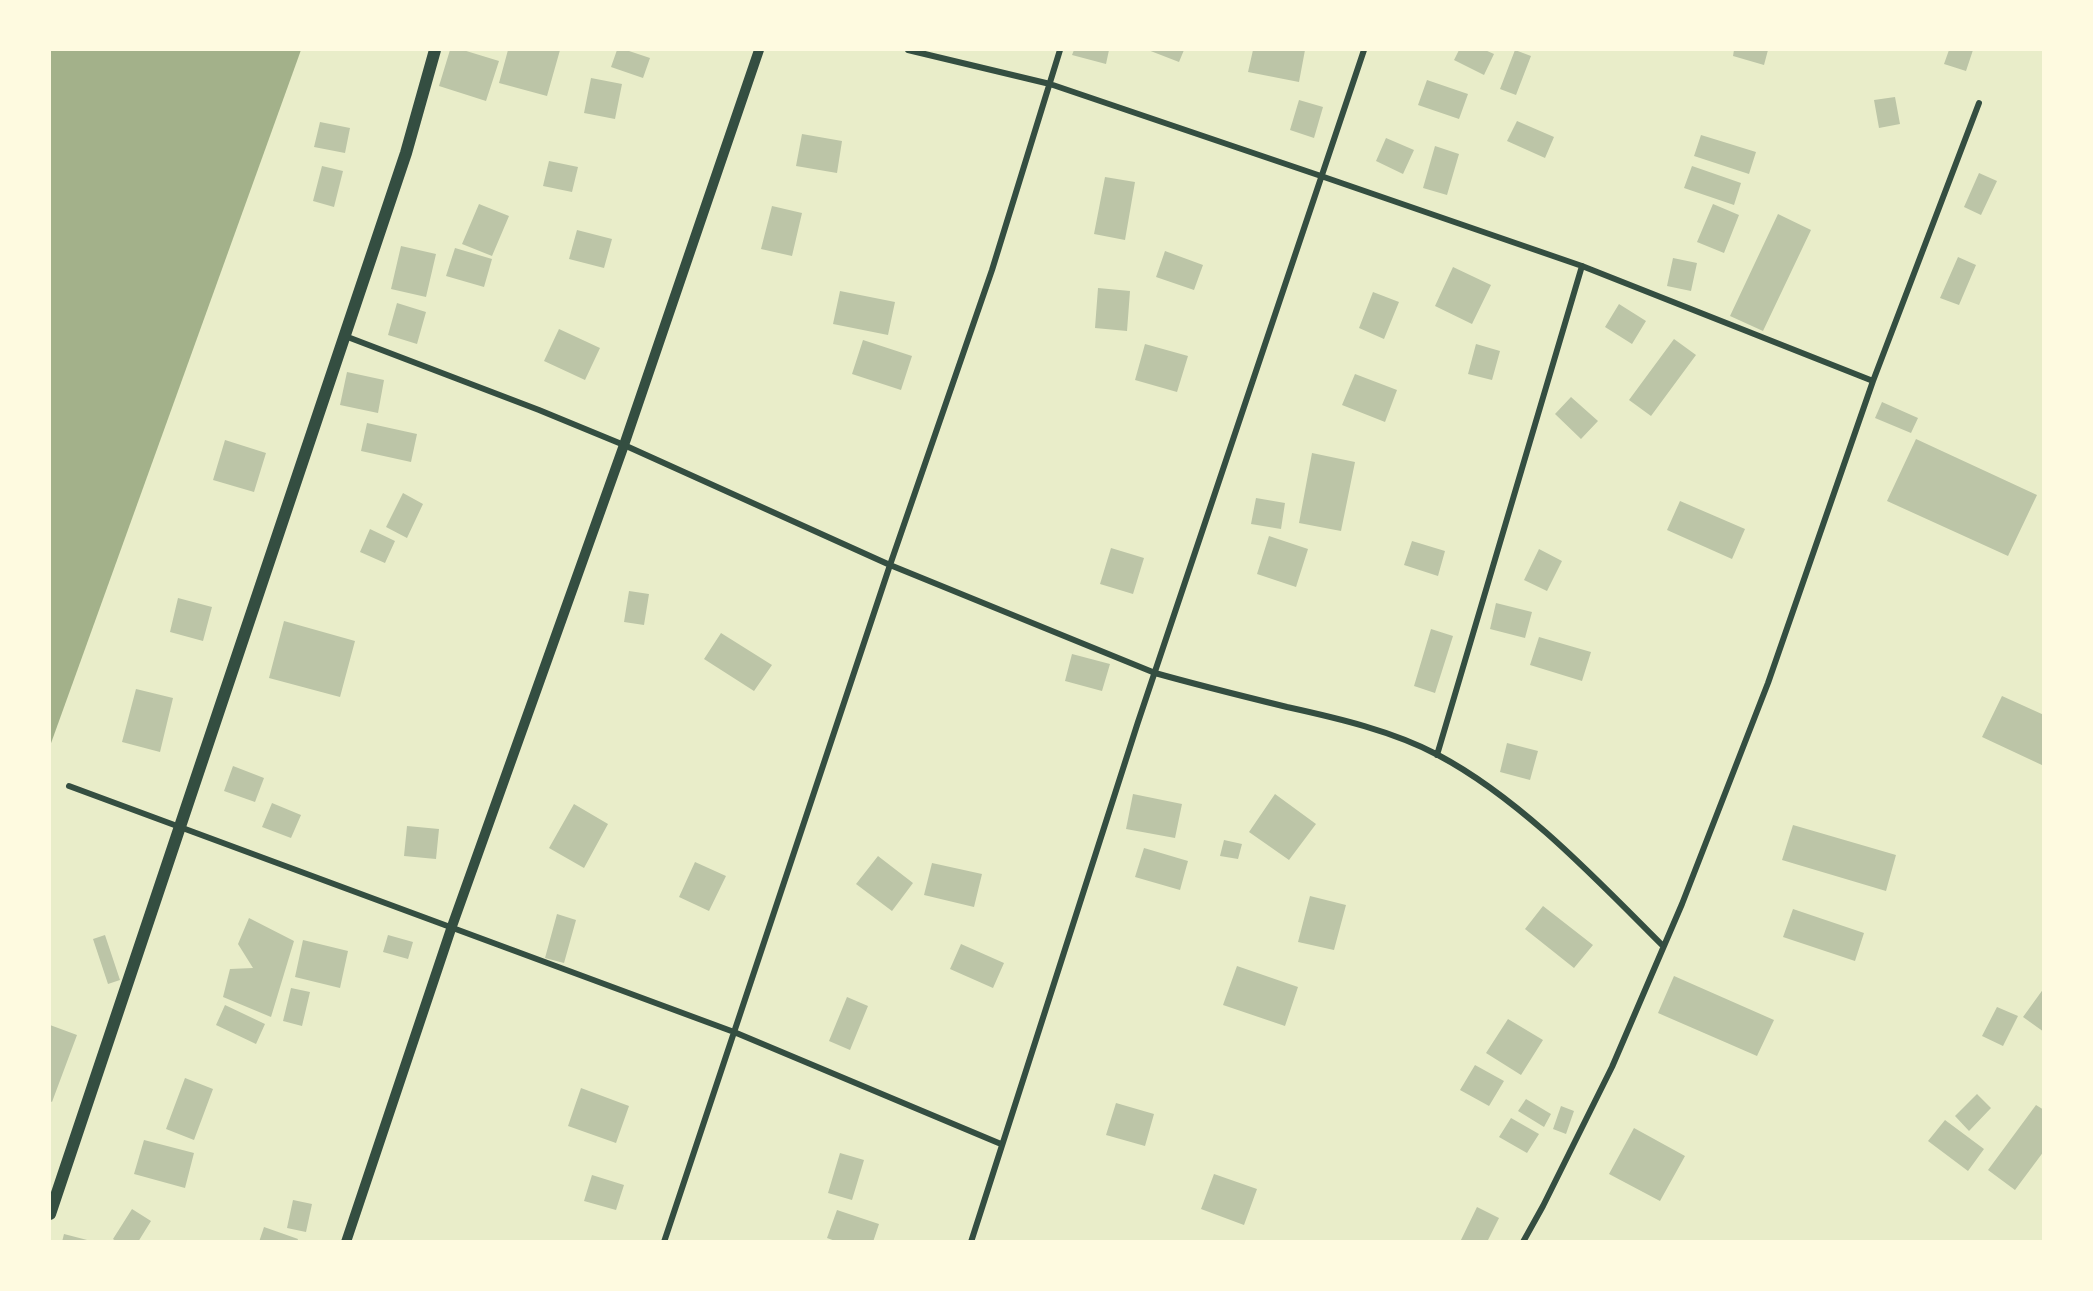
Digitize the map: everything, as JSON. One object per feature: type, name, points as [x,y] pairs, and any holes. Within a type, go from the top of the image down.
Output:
[{"type":"main road","points":[[50,1214],[406,153],[435,50]]},
{"type":"street","points":[[346,1242],[451,928],[624,446],[759,50]]},
{"type":"street","points":[[908,50],[1050,84],[1321,176],[1582,266],[1873,381]]},
{"type":"street","points":[[664,1242],[890,565],[989,281],[1060,50]]},
{"type":"street","points":[[970,1242],[1155,673],[1364,50]]},
{"type":"street","points":[[1523,1242],[1612,1067],[1663,946],[1768,683],[1873,381],[1979,103]]},
{"type":"street","points":[[1437,755],[1582,266]]},
{"type":"street","points":[[345,336],[539,410],[890,565],[1155,673],[1200,686],[1343,719],[1437,755],[1486,785],[1521,813],[1588,871],[1663,946]]},
{"type":"street","points":[[69,786],[734,1032],[1001,1144]]},
{"type":"shaded area","points":[[50,50],[301,50],[50,746]]},
{"type":"building","points":[[450,50],[463,50],[499,61],[486,101],[439,86]]},
{"type":"building","points":[[508,50],[560,50],[547,96],[499,83]]},
{"type":"building","points":[[617,50],[626,50],[650,58],[643,78],[611,67]]},
{"type":"building","points":[[1074,50],[1109,50],[1106,64],[1072,55]]},
{"type":"building","points":[[1148,50],[1184,50],[1179,62]]},
{"type":"building","points":[[1253,50],[1305,50],[1299,82],[1248,72]]},
{"type":"building","points":[[1459,50],[1485,50],[1494,54],[1484,75],[1454,60]]},
{"type":"building","points":[[1515,50],[1531,56],[1516,95],[1500,89]]},
{"type":"building","points":[[1734,50],[1768,50],[1764,65],[1733,56]]},
{"type":"building","points":[[1949,50],[1973,50],[1966,71],[1944,64]]},
{"type":"building","points":[[591,78],[622,84],[615,119],[584,113]]},
{"type":"building","points":[[1427,80],[1468,94],[1459,119],[1418,105]]},
{"type":"building","points":[[1895,97],[1900,124],[1879,128],[1874,100]]},
{"type":"building","points":[[1299,100],[1323,107],[1314,138],[1290,130]]},
{"type":"building","points":[[1517,121],[1554,137],[1545,158],[1507,141]]},
{"type":"building","points":[[320,122],[350,128],[345,153],[314,147]]},
{"type":"building","points":[[802,134],[842,141],[837,173],[796,166]]},
{"type":"building","points":[[1701,135],[1756,152],[1749,174],[1694,156]]},
{"type":"building","points":[[1386,138],[1414,150],[1403,174],[1376,161]]},
{"type":"building","points":[[1435,146],[1459,154],[1447,195],[1423,188]]},
{"type":"building","points":[[549,161],[578,167],[572,192],[543,186]]},
{"type":"building","points":[[322,166],[343,171],[334,207],[313,201]]},
{"type":"building","points":[[1692,166],[1741,183],[1734,205],[1684,188]]},
{"type":"building","points":[[1979,173],[1997,181],[1981,215],[1964,207]]},
{"type":"building","points":[[1105,177],[1135,182],[1125,240],[1094,234]]},
{"type":"building","points":[[479,204],[509,216],[492,256],[462,244]]},
{"type":"building","points":[[1713,204],[1739,215],[1724,253],[1697,242]]},
{"type":"building","points":[[772,206],[802,213],[792,256],[761,249]]},
{"type":"building","points":[[1778,214],[1811,230],[1763,331],[1730,316]]},
{"type":"building","points":[[577,230],[612,239],[604,268],[569,259]]},
{"type":"building","points":[[401,246],[436,254],[426,297],[391,289]]},
{"type":"building","points":[[455,248],[492,259],[484,287],[446,276]]},
{"type":"building","points":[[1165,251],[1203,265],[1194,290],[1156,277]]},
{"type":"building","points":[[1958,257],[1976,265],[1959,305],[1940,298]]},
{"type":"building","points":[[1673,258],[1697,263],[1691,291],[1667,286]]},
{"type":"building","points":[[1453,267],[1491,285],[1472,324],[1435,306]]},
{"type":"building","points":[[1098,288],[1130,291],[1127,331],[1095,328]]},
{"type":"building","points":[[840,291],[895,302],[888,335],[833,324]]},
{"type":"building","points":[[1373,292],[1399,302],[1384,339],[1359,328]]},
{"type":"building","points":[[397,303],[426,312],[417,344],[388,335]]},
{"type":"building","points":[[1619,304],[1646,321],[1632,344],[1605,327]]},
{"type":"building","points":[[559,329],[600,348],[585,380],[544,361]]},
{"type":"building","points":[[1674,339],[1696,355],[1651,416],[1629,400]]},
{"type":"building","points":[[863,340],[912,356],[901,390],[852,374]]},
{"type":"building","points":[[1145,344],[1188,356],[1177,392],[1135,380]]},
{"type":"building","points":[[1476,344],[1500,351],[1492,380],[1468,374]]},
{"type":"building","points":[[347,372],[384,380],[378,413],[340,405]]},
{"type":"building","points":[[1355,374],[1397,390],[1385,422],[1342,405]]},
{"type":"building","points":[[1571,397],[1598,421],[1581,439],[1555,414]]},
{"type":"building","points":[[1882,402],[1918,418],[1911,433],[1875,418]]},
{"type":"building","points":[[367,423],[417,434],[411,462],[361,451]]},
{"type":"building","points":[[1916,439],[2037,495],[2008,556],[1887,501]]},
{"type":"building","points":[[225,440],[266,453],[254,492],[213,480]]},
{"type":"building","points":[[1312,453],[1355,462],[1341,531],[1299,523]]},
{"type":"building","points":[[403,493],[423,504],[407,538],[386,527]]},
{"type":"building","points":[[1256,498],[1285,503],[1281,529],[1251,524]]},
{"type":"building","points":[[1680,501],[1745,529],[1732,559],[1667,530]]},
{"type":"building","points":[[370,529],[395,541],[385,563],[360,552]]},
{"type":"building","points":[[1269,536],[1308,549],[1296,587],[1257,574]]},
{"type":"building","points":[[1412,541],[1445,551],[1438,576],[1404,565]]},
{"type":"building","points":[[1111,548],[1144,558],[1133,594],[1100,584]]},
{"type":"building","points":[[1539,549],[1562,561],[1547,591],[1524,580]]},
{"type":"building","points":[[629,591],[649,594],[644,625],[624,622]]},
{"type":"building","points":[[178,598],[212,607],[203,641],[170,632]]},
{"type":"building","points":[[1496,603],[1532,612],[1525,638],[1490,629]]},
{"type":"building","points":[[284,621],[355,641],[340,697],[269,678]]},
{"type":"building","points":[[1431,629],[1453,636],[1435,693],[1414,686]]},
{"type":"building","points":[[721,633],[772,665],[754,691],[704,659]]},
{"type":"building","points":[[1539,637],[1591,652],[1582,681],[1530,665]]},
{"type":"building","points":[[1072,654],[1110,664],[1102,691],[1065,681]]},
{"type":"building","points":[[136,689],[173,698],[160,752],[122,742]]},
{"type":"building","points":[[2002,696],[2044,715],[2044,766],[1982,737]]},
{"type":"building","points":[[1507,743],[1538,751],[1530,780],[1500,772]]},
{"type":"building","points":[[233,766],[264,778],[255,802],[224,791]]},
{"type":"building","points":[[1133,794],[1182,804],[1175,838],[1126,829]]},
{"type":"building","points":[[1275,794],[1316,824],[1289,860],[1249,832]]},
{"type":"building","points":[[272,803],[301,815],[291,838],[262,827]]},
{"type":"building","points":[[574,804],[608,824],[584,868],[549,848]]},
{"type":"building","points":[[1793,825],[1896,855],[1886,891],[1782,860]]},
{"type":"building","points":[[407,826],[439,829],[436,859],[404,856]]},
{"type":"building","points":[[1224,840],[1242,844],[1238,859],[1220,856]]},
{"type":"building","points":[[1144,848],[1188,861],[1180,890],[1135,877]]},
{"type":"building","points":[[878,856],[913,883],[892,911],[856,884]]},
{"type":"building","points":[[695,862],[726,876],[709,911],[679,897]]},
{"type":"building","points":[[932,863],[982,874],[974,907],[924,895]]},
{"type":"building","points":[[1310,896],[1346,905],[1334,950],[1298,942]]},
{"type":"building","points":[[1543,906],[1593,945],[1574,968],[1525,929]]},
{"type":"building","points":[[1793,909],[1864,933],[1855,961],[1783,937]]},
{"type":"building","points":[[557,914],[576,920],[564,963],[545,958]]},
{"type":"building","points":[[249,918],[294,941],[271,1017],[223,997],[230,969],[253,968],[238,944]]},
{"type":"building","points":[[105,935],[120,980],[108,984],[93,939]]},
{"type":"building","points":[[388,935],[413,942],[408,959],[383,952]]},
{"type":"building","points":[[303,940],[348,951],[340,988],[295,977]]},
{"type":"building","points":[[961,944],[1004,963],[993,988],[950,969]]},
{"type":"building","points":[[1237,966],[1298,987],[1285,1026],[1223,1005]]},
{"type":"building","points":[[1674,976],[1774,1020],[1757,1056],[1658,1013]]},
{"type":"building","points":[[291,988],[310,992],[302,1026],[283,1021]]},
{"type":"building","points":[[2044,988],[2044,1032],[2023,1017]]},
{"type":"building","points":[[847,997],[868,1006],[850,1050],[829,1041]]},
{"type":"building","points":[[225,1005],[265,1024],[256,1044],[216,1025]]},
{"type":"building","points":[[1997,1007],[2018,1016],[2003,1046],[1982,1036]]},
{"type":"building","points":[[1508,1019],[1543,1040],[1521,1075],[1486,1053]]},
{"type":"building","points":[[50,1025],[77,1035],[52,1102],[50,1101]]},
{"type":"building","points":[[1475,1065],[1504,1081],[1489,1106],[1460,1090]]},
{"type":"building","points":[[185,1078],[213,1089],[194,1140],[166,1129]]},
{"type":"building","points":[[581,1088],[629,1106],[616,1143],[568,1126]]},
{"type":"building","points":[[1977,1094],[1991,1108],[1969,1131],[1955,1116]]},
{"type":"building","points":[[1526,1099],[1551,1114],[1544,1127],[1518,1111]]},
{"type":"building","points":[[1116,1103],[1154,1114],[1145,1146],[1106,1135]]},
{"type":"building","points":[[2036,1105],[2044,1110],[2044,1151],[2015,1190],[1988,1170]]},
{"type":"building","points":[[1561,1106],[1574,1111],[1566,1134],[1553,1129]]},
{"type":"building","points":[[1511,1118],[1539,1134],[1527,1153],[1499,1137]]},
{"type":"building","points":[[1945,1120],[1984,1149],[1968,1171],[1928,1141]]},
{"type":"building","points":[[1634,1128],[1685,1156],[1660,1201],[1609,1174]]},
{"type":"building","points":[[144,1140],[194,1153],[185,1188],[134,1174]]},
{"type":"building","points":[[840,1153],[864,1160],[852,1200],[828,1193]]},
{"type":"building","points":[[1214,1174],[1257,1189],[1244,1225],[1201,1209]]},
{"type":"building","points":[[592,1175],[624,1185],[616,1210],[584,1201]]},
{"type":"building","points":[[293,1200],[312,1204],[306,1232],[287,1228]]},
{"type":"building","points":[[1477,1207],[1499,1218],[1487,1242],[1460,1242]]},
{"type":"building","points":[[132,1209],[151,1221],[138,1242],[117,1242],[113,1239]]},
{"type":"building","points":[[837,1210],[879,1224],[873,1242],[838,1242],[827,1238]]},
{"type":"building","points":[[264,1227],[298,1239],[297,1242],[259,1242]]},
{"type":"building","points":[[64,1234],[91,1241],[91,1242],[62,1242]]}]
